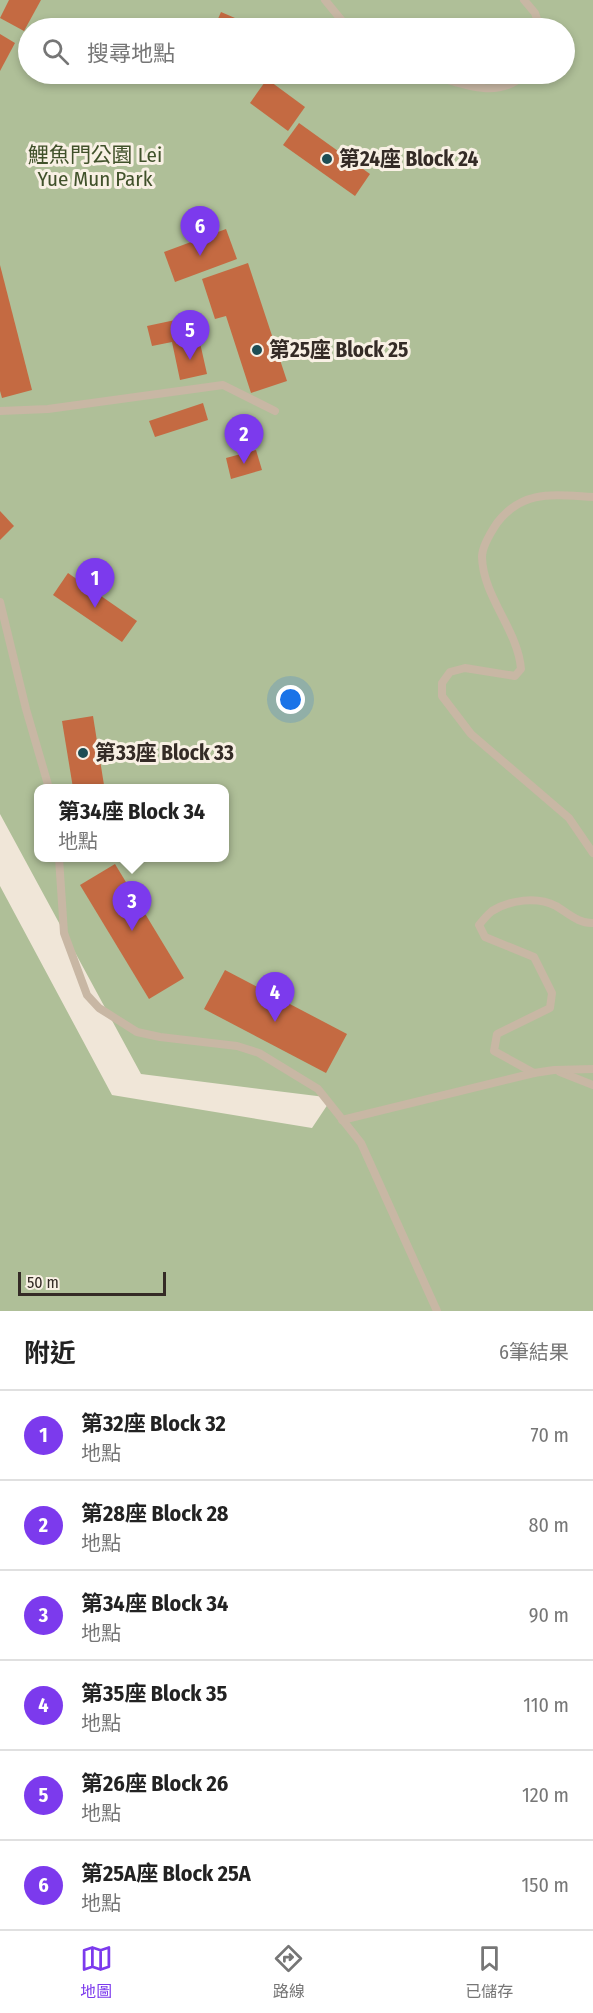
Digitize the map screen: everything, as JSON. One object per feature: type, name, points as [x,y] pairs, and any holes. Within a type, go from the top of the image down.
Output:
[{"type":"lane","points":[[325,0],[340,18]]},
{"type":"lane","points":[[524,0],[537,18]]},
{"type":"lane","points":[[463,84],[496,88],[511,84]]},
{"type":"lane","points":[[0,411],[48,409],[223,385],[275,411]]},
{"type":"lane","points":[[593,497],[537,496],[507,510],[496,524],[482,555],[494,598],[520,656],[521,669],[515,675],[465,668],[450,672],[442,683],[442,696],[471,734],[569,818],[593,853]]},
{"type":"lane","points":[[0,602],[48,784]]},
{"type":"lane","points":[[59,862],[64,933],[87,995],[99,1008],[137,1032],[160,1038],[237,1046],[259,1053],[318,1089],[361,1143],[436,1311]]},
{"type":"lane","points":[[534,1073],[494,1051],[497,1034],[550,1008],[552,993],[534,957],[485,937],[479,925],[491,912],[509,903],[533,900],[553,904],[584,924],[593,923]]},
{"type":"lane","points":[[342,1120],[534,1073],[593,1069]]},
{"type":"lane","points":[[554,1070],[593,1085]]},
{"type":"green space","name":"鯉魚門公園 Lei Yue Mun Park","points":[[0,0],[593,0],[593,1311],[0,1311],[0,886],[112,1095],[312,1128],[330,1101],[325,1097],[141,1074],[0,814]]},
{"type":"building","points":[[9,0],[41,0],[31,18],[18,18],[18,28],[0,18]]},
{"type":"building","points":[[221,12],[235,18],[218,18]]},
{"type":"building","points":[[0,34],[15,43],[0,71]]},
{"type":"building","points":[[263,84],[274,84],[305,107],[288,131],[250,103]]},
{"type":"building","name":"第24座 Block 24","points":[[299,123],[370,174],[355,196],[283,145]]},
{"type":"building","points":[[226,229],[237,259],[175,282],[164,252]]},
{"type":"building","name":"第25座 Block 25","points":[[248,263],[287,381],[251,393],[226,316],[215,319],[202,279]]},
{"type":"building","points":[[0,265],[32,390],[2,398],[0,391]]},
{"type":"building","points":[[194,316],[207,374],[180,380],[172,342],[152,346],[147,326]]},
{"type":"building","points":[[203,403],[208,420],[155,437],[149,421]]},
{"type":"building","points":[[256,450],[262,470],[231,479],[226,458]]},
{"type":"building","points":[[0,511],[14,526],[0,540]]},
{"type":"building","points":[[68,573],[137,621],[122,642],[53,595]]},
{"type":"building","name":"第33座 Block 33","points":[[93,716],[104,784],[72,784],[62,721]]},
{"type":"building","points":[[115,864],[184,978],[149,999],[80,885]]},
{"type":"building","points":[[225,970],[347,1034],[326,1073],[204,1009]]},
{"type":"place","name":"第24座 Block 24","points":[[327,159]]},
{"type":"place","name":"第25A座 Block 25A","points":[[200,256]]},
{"type":"place","name":"第25座 Block 25","points":[[257,350]]},
{"type":"place","name":"第26座 Block 26","points":[[190,360]]},
{"type":"place","name":"第28座 Block 28","points":[[244,464]]},
{"type":"place","name":"第32座 Block 32","points":[[95,608]]},
{"type":"place","name":"第33座 Block 33","points":[[83,753]]},
{"type":"place","name":"第34座 Block 34","points":[[132,931]]},
{"type":"place","name":"第35座 Block 35","points":[[275,1022]]}]
